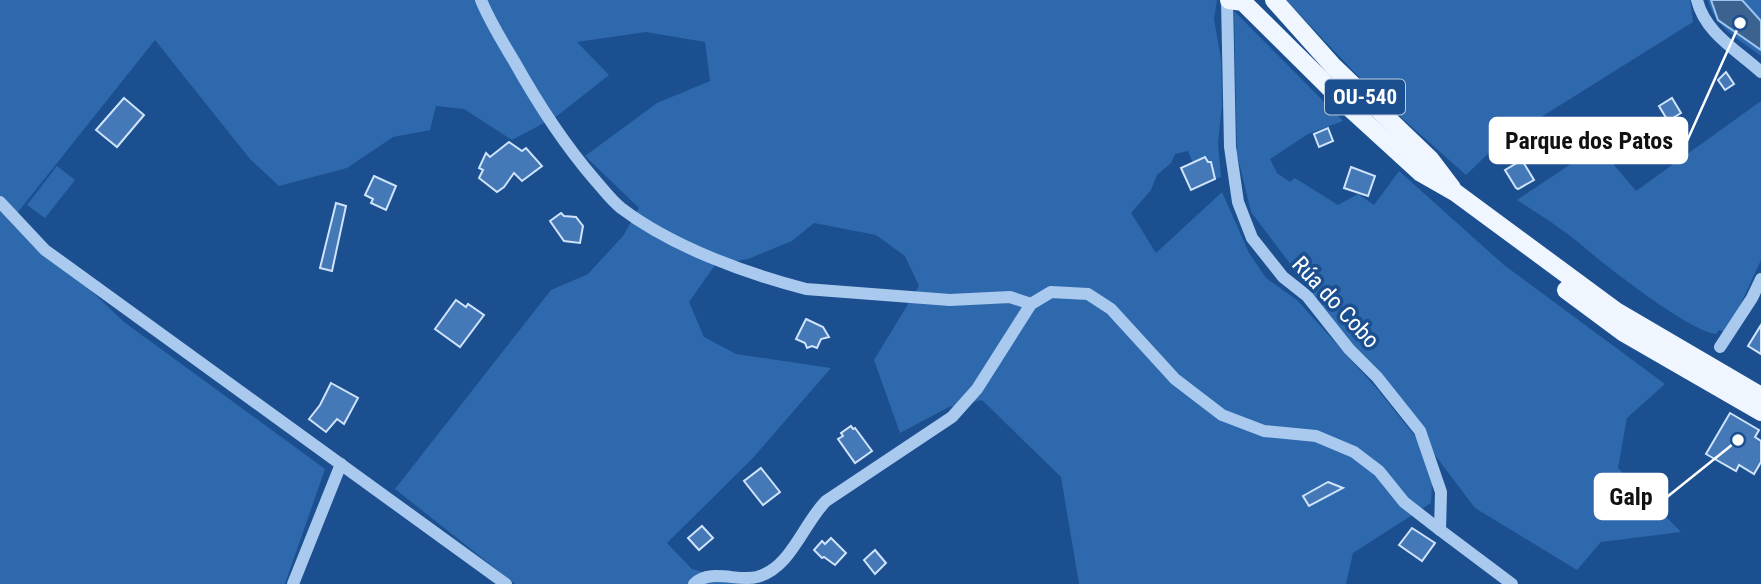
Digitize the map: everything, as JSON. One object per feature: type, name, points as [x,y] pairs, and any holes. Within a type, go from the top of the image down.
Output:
[{"type":"main road","points":[[1228,0],[1243,2],[1287,44]]},
{"type":"main road","name":"OU-540","points":[[1252,0],[1287,44],[1352,110],[1420,173],[1456,193],[1616,311],[1761,397]]},
{"type":"main road","points":[[1262,0],[1305,46],[1333,66]]},
{"type":"main road","name":"OU-540","points":[[1274,0],[1333,66],[1430,159],[1456,193]]},
{"type":"main road","points":[[1552,266],[1564,288],[1624,333],[1761,412]]},
{"type":"street","points":[[481,0],[530,91],[567,148],[618,206],[684,247],[806,289],[950,300],[1010,296],[1031,304]]},
{"type":"street","name":"Rúa do Cobo","points":[[1228,0],[1230,147],[1238,202],[1252,238],[1283,277],[1307,296],[1420,431],[1441,492],[1440,530]]},
{"type":"street","points":[[1697,0],[1701,15],[1715,33],[1761,72]]},
{"type":"street","points":[[0,202],[46,250],[506,584]]},
{"type":"street","points":[[1720,347],[1752,298],[1761,279]]},
{"type":"street","points":[[694,584],[700,578],[711,576],[748,579],[771,571],[783,560],[816,511],[826,501],[952,417],[968,401],[1031,304],[1051,292],[1088,293],[1111,309],[1175,379],[1222,415],[1264,431],[1316,436],[1354,452],[1379,471],[1404,502],[1512,584]]},
{"type":"street","points":[[293,584],[341,464]]},
{"type":"shaded area","points":[[0,0],[1217,0],[1214,19],[1221,59],[1222,105],[1218,143],[1221,177],[1215,179],[1211,162],[1205,157],[1193,163],[1188,151],[1175,154],[1171,163],[1157,175],[1151,190],[1131,213],[1156,253],[1222,192],[1249,253],[1266,278],[1297,300],[1379,391],[1418,440],[1432,483],[1431,503],[1353,553],[1346,584],[1079,584],[1061,477],[982,400],[949,407],[900,433],[874,360],[919,286],[905,256],[876,235],[814,223],[792,241],[748,259],[715,265],[689,302],[704,337],[736,354],[831,368],[752,459],[667,543],[692,569],[747,584],[515,584],[395,489],[551,290],[588,274],[623,236],[639,208],[585,156],[657,103],[710,81],[705,42],[646,32],[577,42],[609,75],[557,116],[512,140],[464,109],[436,106],[430,130],[393,137],[347,168],[279,186],[250,159],[155,40],[14,217],[124,322],[325,469],[285,584],[0,584]]},
{"type":"shaded area","points":[[1286,0],[1690,0],[1693,22],[1498,144],[1466,175],[1376,95]]},
{"type":"shaded area","points":[[1708,0],[1761,0],[1761,56],[1722,25],[1711,10]]},
{"type":"shaded area","points":[[1711,0],[1742,0],[1761,21],[1761,50],[1718,20]]},
{"type":"shaded area","points":[[1234,11],[1343,121],[1308,134],[1270,159],[1277,173],[1290,182],[1295,178],[1338,205],[1358,194],[1374,205],[1399,171],[1504,265],[1665,384],[1627,418],[1618,468],[1681,532],[1601,542],[1577,570],[1475,508],[1251,212],[1237,154]]},
{"type":"shaded area","points":[[1761,101],[1761,260],[1731,325],[1725,332],[1719,330],[1716,334],[1704,330],[1668,310],[1629,283],[1568,234],[1517,200],[1598,146],[1636,191]]},
{"type":"shaded area","points":[[57,166],[75,180],[45,218],[27,205]]},
{"type":"building","points":[[1726,72],[1734,84],[1725,90],[1718,80]]},
{"type":"building","points":[[124,98],[144,115],[117,147],[96,130]]},
{"type":"building","points":[[1672,98],[1681,113],[1668,121],[1659,106]]},
{"type":"building","points":[[1328,128],[1333,141],[1319,147],[1314,134]]},
{"type":"building","points":[[509,142],[522,151],[526,148],[542,166],[522,181],[514,173],[497,192],[479,178],[483,170],[479,168],[486,153],[490,157]]},
{"type":"building","points":[[1205,157],[1211,162],[1215,179],[1191,190],[1181,168]]},
{"type":"building","points":[[1522,160],[1534,180],[1518,189],[1505,170]]},
{"type":"building","points":[[1351,167],[1375,176],[1368,196],[1344,188]]},
{"type":"building","points":[[374,176],[396,186],[386,210],[371,203],[373,199],[365,195]]},
{"type":"building","points":[[336,203],[346,206],[332,271],[320,268]]},
{"type":"building","points":[[561,213],[564,216],[576,217],[583,226],[580,243],[564,241],[550,221]]},
{"type":"building","points":[[456,300],[466,307],[468,304],[484,315],[460,347],[435,329]]},
{"type":"building","points":[[806,319],[823,327],[829,337],[821,339],[817,348],[807,348],[805,343],[796,339]]},
{"type":"building","points":[[1761,325],[1761,354],[1748,346]]},
{"type":"building","points":[[331,383],[358,398],[344,424],[337,419],[326,432],[309,419]]},
{"type":"building","points":[[1730,413],[1759,430],[1755,437],[1761,441],[1761,462],[1754,474],[1739,465],[1736,471],[1706,454]]},
{"type":"building","points":[[851,426],[872,451],[855,463],[838,439],[843,436],[841,433]]},
{"type":"building","points":[[761,468],[780,492],[763,505],[744,481]]},
{"type":"building","points":[[1328,482],[1343,488],[1309,506],[1303,496]]},
{"type":"building","points":[[702,526],[713,538],[699,550],[688,538]]},
{"type":"building","points":[[1412,528],[1435,543],[1422,561],[1399,545]]},
{"type":"building","points":[[831,538],[846,553],[835,565],[814,550],[822,541],[825,544]]},
{"type":"building","points":[[875,550],[886,563],[875,574],[864,560]]},
{"type":"place","name":"Parque dos Patos","points":[[1740,23]]},
{"type":"place","name":"Galp","points":[[1738,440]]}]
